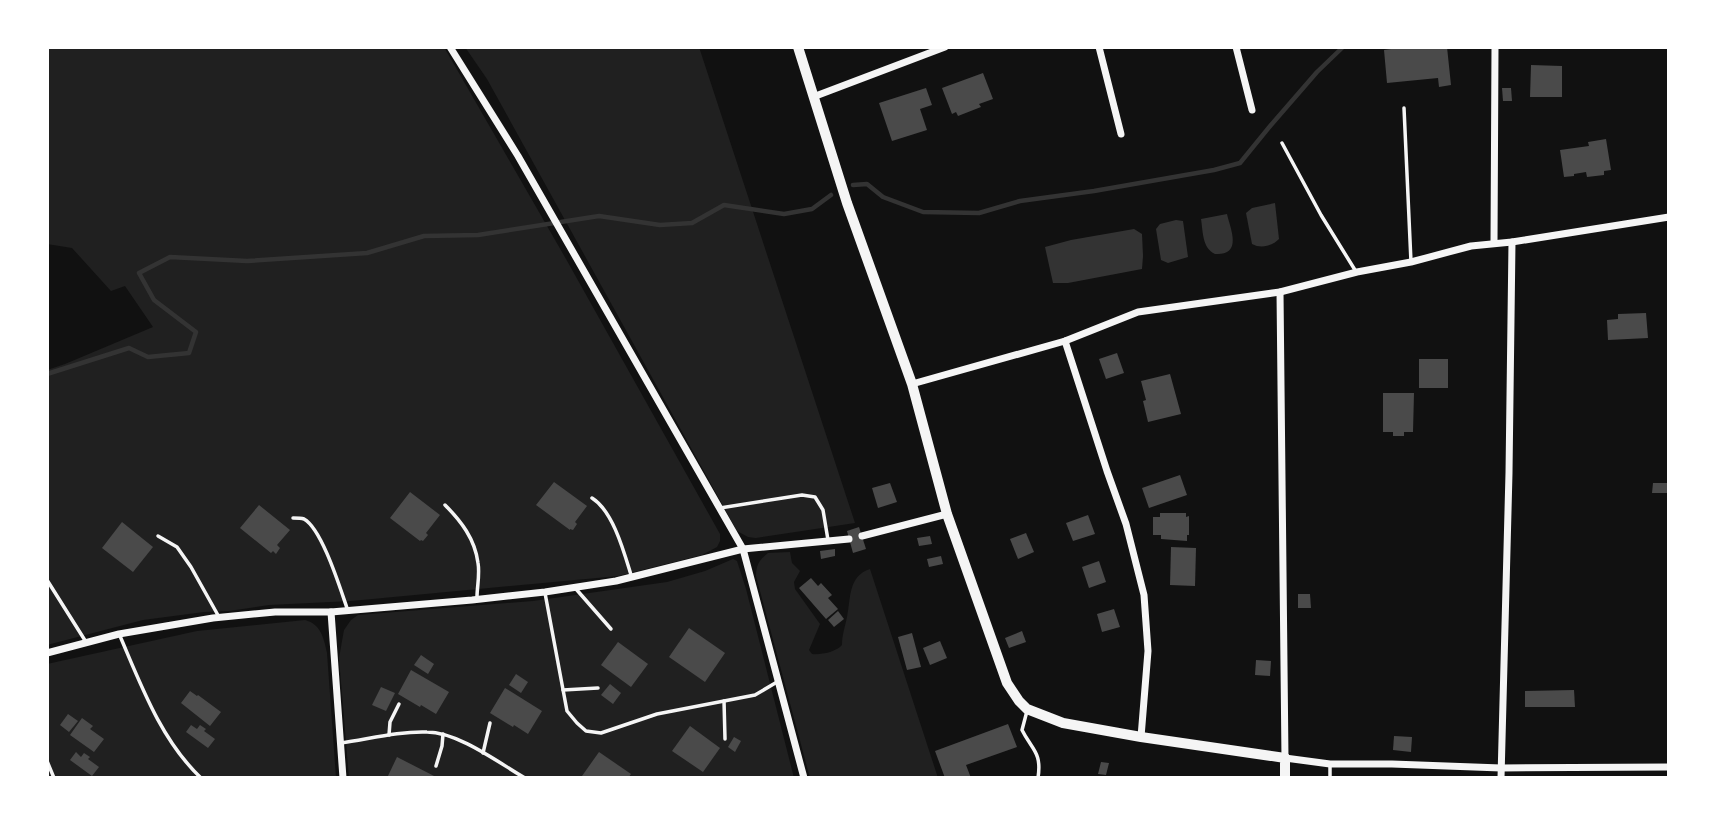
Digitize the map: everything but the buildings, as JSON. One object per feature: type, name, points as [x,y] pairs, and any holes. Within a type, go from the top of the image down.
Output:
[{"type":"street","points":[[450,47],[518,156],[743,549],[804,778]]},
{"type":"street","points":[[798,47],[848,203],[912,384],[947,514],[1007,683],[1027,709],[1063,723],[1330,764],[1501,768],[1669,767]]},
{"type":"street","points":[[814,97],[945,47]]},
{"type":"street","points":[[1099,47],[1121,134]]},
{"type":"street","points":[[1236,47],[1252,110]]},
{"type":"street","points":[[1494,243],[1495,47]]},
{"type":"street","points":[[912,384],[1065,341],[1138,312],[1280,292],[1471,246],[1669,217]]},
{"type":"street","points":[[1501,778],[1512,242]]},
{"type":"street","points":[[1280,292],[1285,778]]},
{"type":"street","points":[[1065,341],[1126,524],[1144,595],[1148,651],[1141,737]]},
{"type":"street","points":[[862,536],[947,514]]},
{"type":"street","points":[[47,653],[119,634],[219,617],[275,612],[331,612],[545,592],[632,577],[743,549],[849,539]]},
{"type":"street","points":[[331,612],[343,778]]},
{"type":"lane","points":[[1404,108],[1411,262]]},
{"type":"lane","points":[[1282,143],[1321,215],[1357,272]]},
{"type":"lane","points":[[719,508],[802,495],[815,497],[823,510],[828,540]]},
{"type":"lane","points":[[592,498],[606,512],[632,577]]},
{"type":"lane","points":[[445,505],[463,523],[470,536],[478,563],[477,600]]},
{"type":"lane","points":[[293,518],[303,519],[322,542],[348,610]]},
{"type":"lane","points":[[158,536],[177,547],[219,617]]},
{"type":"lane","points":[[47,580],[86,642]]},
{"type":"lane","points":[[575,587],[611,629]]},
{"type":"lane","points":[[545,592],[567,711],[586,731],[601,733],[657,714],[755,695],[777,682]]},
{"type":"lane","points":[[119,634],[152,708],[171,741],[201,778]]},
{"type":"lane","points":[[563,690],[598,688]]},
{"type":"lane","points":[[724,701],[725,739]]},
{"type":"lane","points":[[390,735],[390,722],[399,704]]},
{"type":"lane","points":[[1027,709],[1022,730],[1037,755],[1040,767],[1038,778]]},
{"type":"lane","points":[[483,753],[490,723]]},
{"type":"lane","points":[[341,743],[390,735],[429,732],[443,734],[460,740],[525,778]]},
{"type":"lane","points":[[436,766],[443,734]]},
{"type":"lane","points":[[47,761],[54,778]]},
{"type":"lane","points":[[1330,764],[1330,778]]},
{"type":"shaded area","points":[[47,47],[444,47],[720,534],[717,547],[702,555],[618,576],[204,612],[143,620],[47,645],[47,370],[153,327],[125,286],[111,291],[72,248],[47,244]]},
{"type":"shaded area","points":[[465,47],[699,47],[855,523],[756,538],[737,531],[487,79]]},
{"type":"shaded area","points":[[1275,203],[1279,239],[1266,246],[1252,244],[1246,213],[1252,208]]},
{"type":"shaded area","points":[[1227,214],[1232,234],[1231,249],[1215,254],[1205,243],[1201,219]]},
{"type":"shaded area","points":[[1183,221],[1188,257],[1168,263],[1161,260],[1156,229],[1160,224]]},
{"type":"shaded area","points":[[1134,229],[1142,234],[1142,269],[1068,283],[1053,283],[1045,247]]},
{"type":"shaded area","points":[[790,552],[792,563],[800,571],[794,582],[795,589],[820,624],[809,650],[812,654],[836,650],[842,645],[854,582],[870,569],[938,778],[810,778],[756,576],[759,563],[768,553]]},
{"type":"shaded area","points":[[733,559],[737,561],[746,589],[794,778],[349,778],[339,658],[344,630],[358,615],[533,601],[667,582],[705,571]]},
{"type":"shaded area","points":[[305,620],[318,629],[327,653],[336,778],[47,778],[47,664],[197,631]]},
{"type":"waterway","points":[[853,185],[867,184],[883,197],[923,212],[979,213],[1020,201],[1094,191],[1240,163],[1317,72],[1343,47]]},
{"type":"waterway","points":[[47,374],[129,348],[148,357],[189,353],[196,332],[154,300],[139,273],[170,257],[247,261],[367,253],[424,236],[478,235],[599,216],[660,225],[692,223],[724,205],[784,214],[812,209],[831,195]]}]
